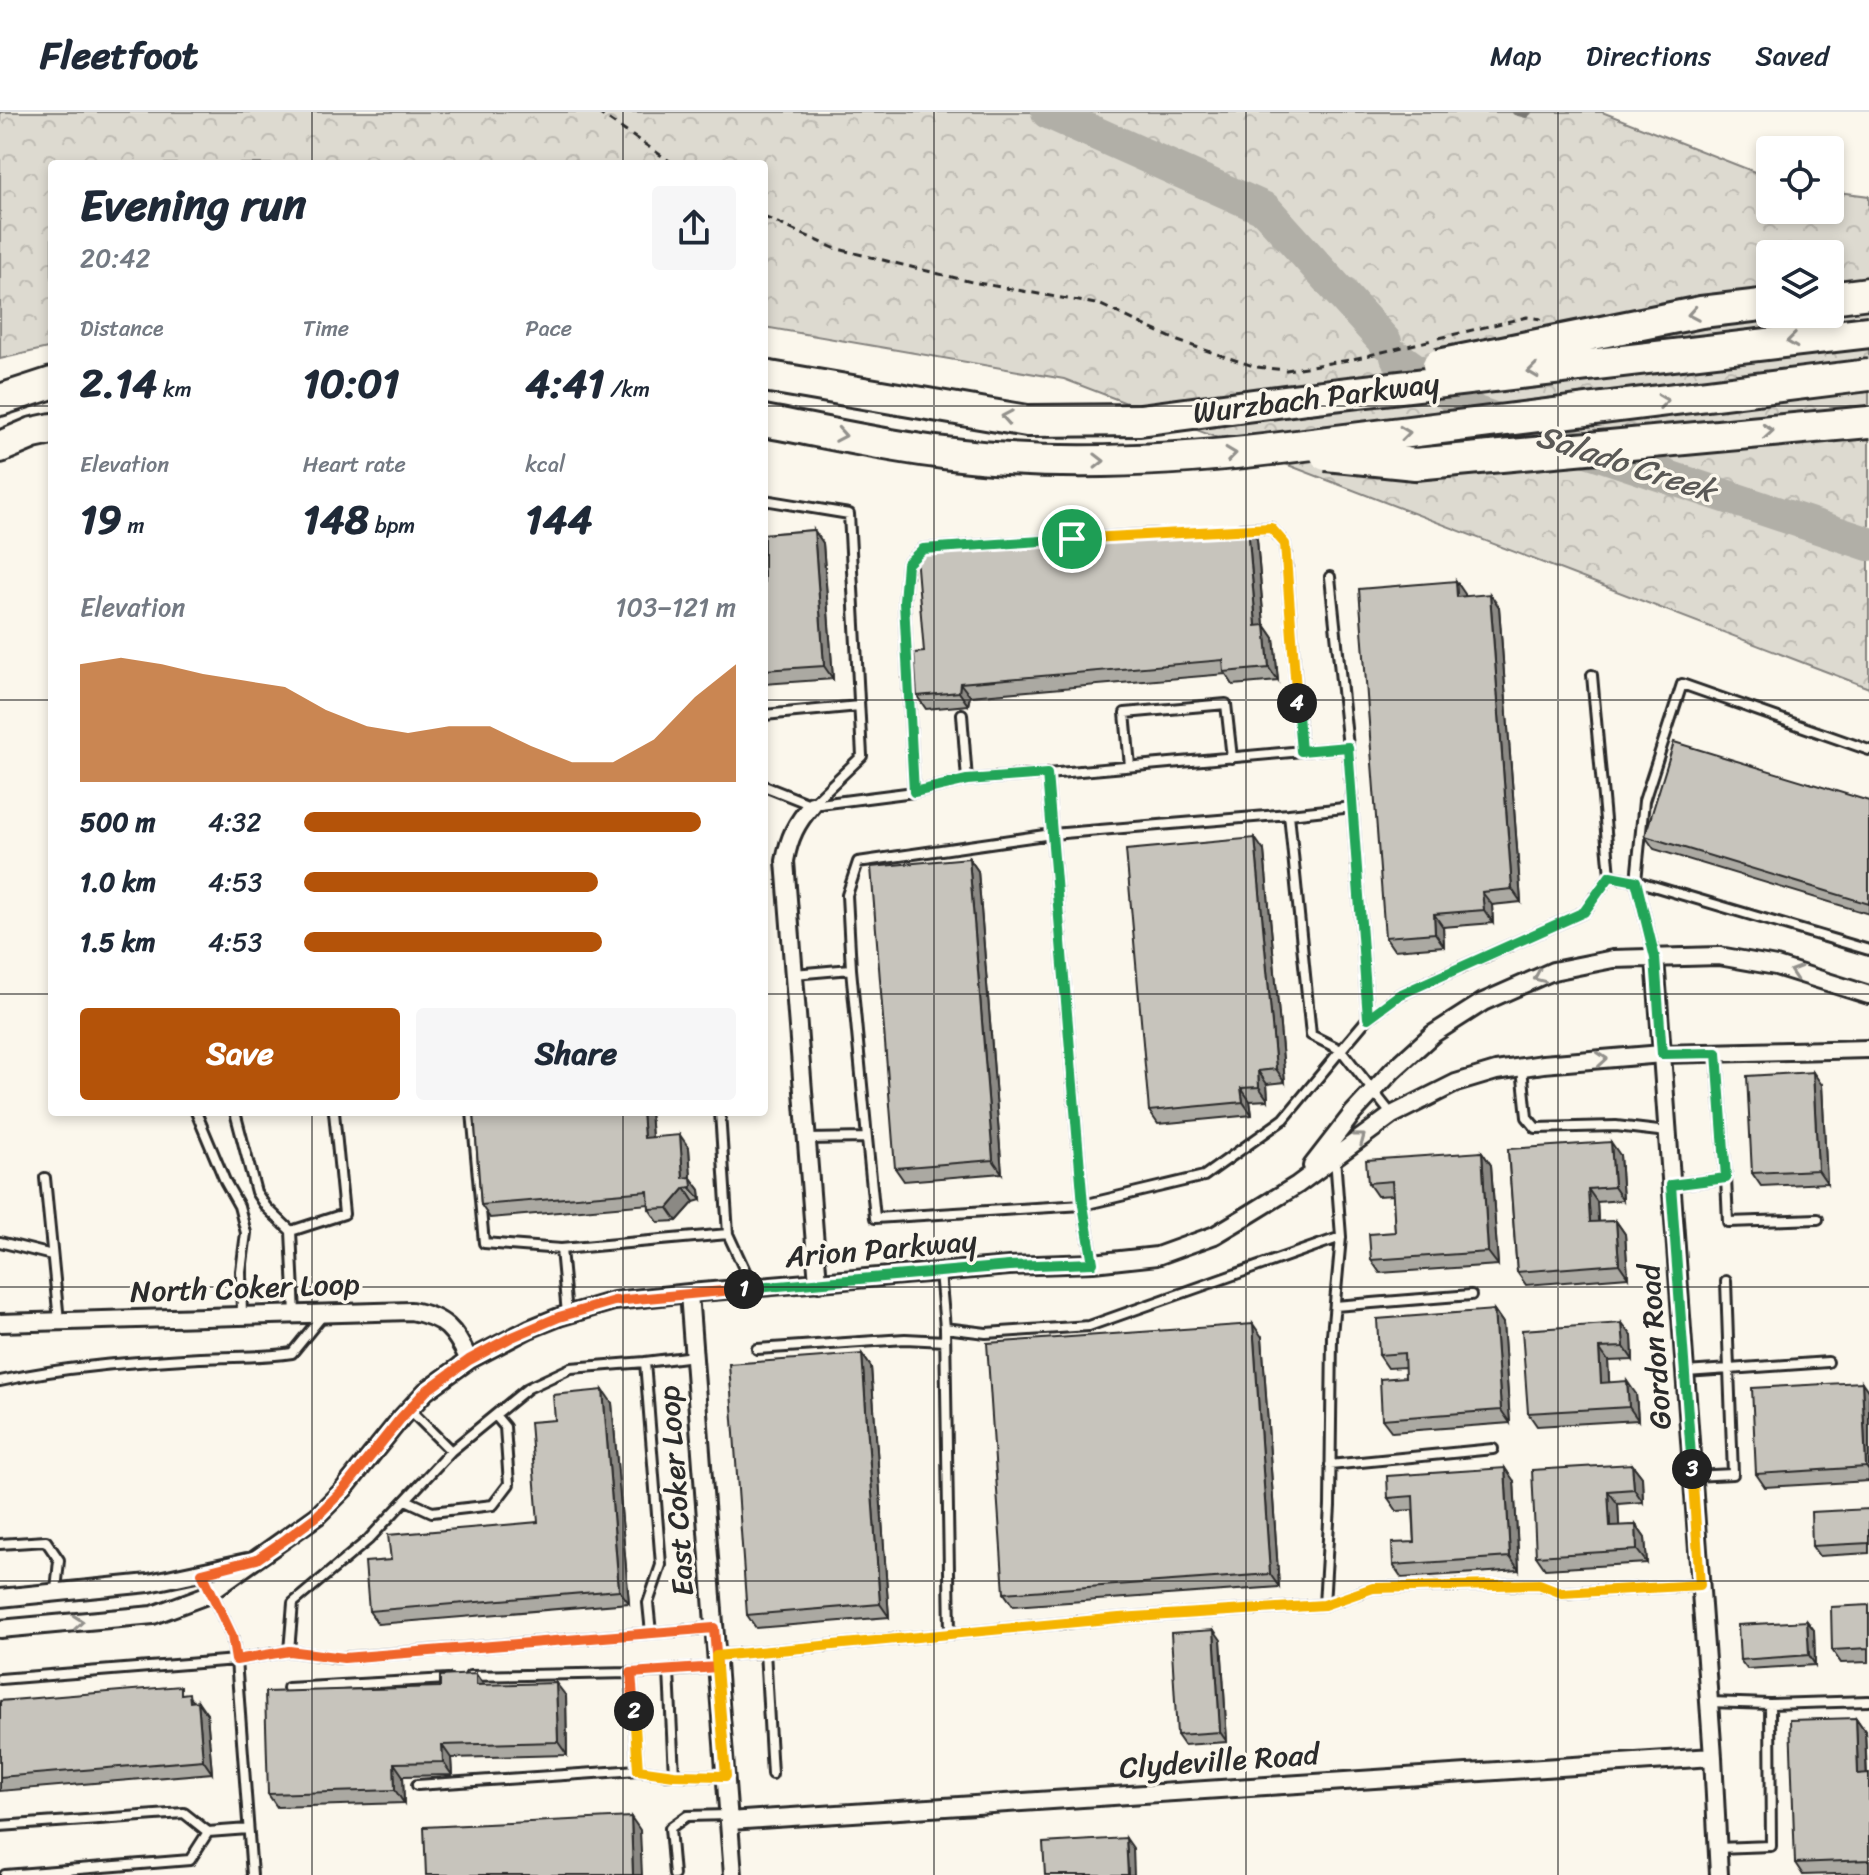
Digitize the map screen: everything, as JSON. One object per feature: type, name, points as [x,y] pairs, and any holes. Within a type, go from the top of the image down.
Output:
[{"type":"highway","points":[[1844,296],[1869,293]]},
{"type":"highway","points":[[1307,398],[1430,366],[1701,312],[1756,306]]},
{"type":"highway","name":"Wurzbach Parkway","points":[[768,377],[1027,421],[1140,420],[1869,332]]},
{"type":"highway","name":"Wurzbach Parkway","points":[[768,422],[944,453],[1057,462],[1190,459],[1869,375]]},
{"type":"highway","points":[[0,400],[48,384]]},
{"type":"highway","points":[[1272,449],[1415,464],[1869,422]]},
{"type":"highway","points":[[0,447],[48,430]]},
{"type":"street","points":[[812,805],[797,822],[788,840],[785,861],[818,1283]]},
{"type":"street","name":"Arion Parkway","points":[[1297,1185],[1372,1092],[1433,1034],[1483,1002],[1553,971],[1613,959],[1719,956],[1776,966],[1869,995]]},
{"type":"street","name":"Gordon Road","points":[[1655,958],[1719,1875]]},
{"type":"street","name":"Arion Parkway","points":[[0,1629],[153,1615],[211,1591],[317,1516],[344,1489],[426,1391],[469,1360],[529,1329],[567,1315],[614,1301],[689,1293],[1157,1256],[1215,1235],[1297,1185],[1392,1115],[1456,1083],[1496,1071],[1662,1054],[1869,1049]]},
{"type":"street","name":"East Coker Loop","points":[[689,1293],[733,1875]]},
{"type":"street","name":"North Coker Loop","points":[[0,1323],[411,1311],[426,1313],[456,1332],[469,1360]]},
{"type":"street","name":"Arion Parkway","points":[[0,1598],[149,1583],[257,1559]]},
{"type":"street","name":"Clydeville Road","points":[[728,1818],[1713,1757]]},
{"type":"lane","points":[[768,501],[849,514],[862,756],[812,805]]},
{"type":"lane","points":[[1225,530],[1271,528],[1285,544],[1301,751]]},
{"type":"lane","points":[[914,792],[904,602],[907,564],[923,549],[1164,534]]},
{"type":"lane","points":[[1330,577],[1348,747],[1368,1018]]},
{"type":"lane","points":[[1353,807],[1052,834],[858,862],[847,895],[851,969],[875,1218],[1083,1205],[1204,1176],[1284,1119],[1368,1018],[1399,995],[1584,912],[1610,876],[1592,675]]},
{"type":"lane","points":[[1655,958],[1636,881],[1644,801],[1682,684],[1869,750]]},
{"type":"lane","points":[[1130,766],[1125,713],[1226,704],[1232,758]]},
{"type":"lane","points":[[768,715],[859,706]]},
{"type":"lane","points":[[962,714],[967,780]]},
{"type":"lane","points":[[768,788],[812,805],[914,792],[967,780],[1348,747]]},
{"type":"lane","points":[[1047,774],[1083,1205],[1093,1263]]},
{"type":"lane","points":[[1289,814],[1311,1035],[1341,1050],[1392,1115]]},
{"type":"lane","points":[[1610,876],[1869,950]]},
{"type":"lane","points":[[794,974],[851,969]]},
{"type":"lane","points":[[1717,1053],[1728,1222],[1818,1219]]},
{"type":"lane","points":[[1522,1067],[1527,1117],[1536,1128],[1616,1126],[1667,1132]]},
{"type":"lane","points":[[194,1116],[239,1206],[246,1233],[241,1271],[242,1316]]},
{"type":"lane","points":[[236,1116],[256,1192],[266,1207],[291,1231],[295,1314]]},
{"type":"lane","points":[[291,1231],[344,1214],[334,1116]]},
{"type":"lane","points":[[472,1116],[484,1243],[561,1249],[728,1234]]},
{"type":"lane","points":[[720,1116],[728,1234],[753,1288]]},
{"type":"lane","points":[[807,1139],[867,1138]]},
{"type":"lane","points":[[1324,1605],[1332,1335],[1341,1237],[1335,1157]]},
{"type":"lane","points":[[45,1178],[59,1321]]},
{"type":"lane","points":[[1671,1185],[1726,1178]]},
{"type":"lane","points":[[945,1328],[986,1333],[1089,1326],[1341,1237]]},
{"type":"lane","points":[[0,1242],[52,1255]]},
{"type":"lane","points":[[561,1249],[567,1315]]},
{"type":"lane","points":[[940,1272],[945,1328],[950,1633]]},
{"type":"lane","points":[[1692,1476],[1733,1474],[1726,1281]]},
{"type":"lane","points":[[1335,1306],[1471,1295]]},
{"type":"lane","points":[[0,1381],[47,1370],[292,1353],[325,1313]]},
{"type":"lane","points":[[757,1349],[905,1339],[945,1341]]},
{"type":"lane","points":[[289,1651],[293,1603],[368,1540],[451,1451],[528,1388],[571,1368],[694,1356]]},
{"type":"lane","points":[[645,1362],[661,1565],[648,1603],[651,1633]]},
{"type":"lane","points":[[1685,1372],[1828,1362]]},
{"type":"lane","points":[[409,1409],[451,1451]]},
{"type":"lane","points":[[406,1500],[432,1512],[493,1505],[509,1484],[505,1427],[495,1415]]},
{"type":"lane","points":[[1330,1465],[1493,1449]]},
{"type":"lane","points":[[0,1544],[46,1541],[59,1560],[56,1592]]},
{"type":"lane","points":[[202,1573],[232,1636],[236,1660],[252,1875]]},
{"type":"lane","points":[[288,1688],[474,1676],[669,1671],[765,1651],[950,1633],[1324,1605],[1373,1588],[1539,1584],[1562,1593],[1700,1585]]},
{"type":"lane","points":[[0,1679],[236,1660],[289,1651],[344,1658],[714,1628]]},
{"type":"lane","points":[[765,1651],[772,1774]]},
{"type":"lane","points":[[669,1671],[674,1775]]},
{"type":"lane","points":[[631,1673],[638,1770]]},
{"type":"lane","points":[[1709,1702],[1869,1701]]},
{"type":"lane","points":[[1717,1848],[1771,1846],[1770,1704]]},
{"type":"lane","points":[[417,1785],[638,1770],[674,1775],[726,1776]]},
{"type":"lane","points":[[0,1826],[184,1813],[208,1832],[248,1829]]},
{"type":"lane","points":[[674,1875],[670,1828],[687,1816],[728,1818]]},
{"type":"lane","points":[[5,1875],[190,1860],[208,1832]]},
{"type":"path","points":[[597,112],[668,160]]},
{"type":"path","points":[[768,219],[834,248],[972,282],[1101,305],[1141,326],[1216,354]]},
{"type":"green space","points":[[0,112],[1602,112],[1756,172],[1756,224],[1844,224],[1844,193],[1869,196],[1869,688],[1064,379],[768,328],[768,160],[48,160],[48,348],[0,359]]},
{"type":"building","points":[[1248,526],[1256,626],[1265,625],[1269,668],[1224,672],[1223,660],[960,683],[959,692],[917,696],[914,653],[924,652],[916,555]]},
{"type":"building","points":[[814,530],[824,666],[768,670],[768,534]]},
{"type":"building","points":[[1456,581],[1457,597],[1490,594],[1512,889],[1482,892],[1484,910],[1434,914],[1435,933],[1385,937],[1359,589]]},
{"type":"building","points":[[1674,742],[1869,801],[1869,904],[1645,836]]},
{"type":"building","points":[[1255,838],[1276,1069],[1258,1071],[1259,1087],[1241,1088],[1243,1102],[1149,1111],[1126,850]]},
{"type":"building","points":[[969,858],[993,1160],[895,1168],[871,867]]},
{"type":"building","points":[[1813,1072],[1818,1170],[1752,1173],[1747,1076]]},
{"type":"building","points":[[474,1116],[642,1116],[644,1138],[680,1135],[683,1178],[691,1177],[692,1187],[685,1188],[668,1208],[649,1209],[648,1191],[481,1205]]},
{"type":"building","points":[[1611,1142],[1614,1187],[1588,1189],[1590,1222],[1616,1221],[1619,1264],[1517,1272],[1508,1149]]},
{"type":"building","points":[[1482,1152],[1488,1252],[1371,1260],[1369,1234],[1395,1232],[1392,1181],[1368,1183],[1366,1160]]},
{"type":"building","points":[[1494,1310],[1501,1410],[1382,1419],[1380,1379],[1405,1377],[1404,1353],[1379,1355],[1377,1319]]},
{"type":"building","points":[[1622,1323],[1624,1347],[1599,1348],[1601,1383],[1627,1381],[1629,1407],[1528,1413],[1522,1330]]},
{"type":"building","points":[[1253,1324],[1270,1574],[1004,1593],[987,1343]]},
{"type":"building","points":[[862,1354],[880,1604],[747,1615],[729,1364]]},
{"type":"building","points":[[1862,1382],[1866,1467],[1756,1474],[1752,1388]]},
{"type":"building","points":[[603,1390],[619,1590],[369,1611],[365,1562],[391,1560],[388,1535],[538,1522],[530,1422],[555,1420],[553,1395]]},
{"type":"building","points":[[1632,1464],[1634,1489],[1608,1491],[1610,1526],[1636,1525],[1637,1550],[1536,1556],[1532,1470]]},
{"type":"building","points":[[1505,1468],[1510,1557],[1393,1565],[1392,1543],[1415,1542],[1413,1496],[1388,1498],[1387,1476]]},
{"type":"building","points":[[1869,1509],[1869,1543],[1812,1546],[1811,1512]]},
{"type":"building","points":[[1869,1605],[1869,1648],[1832,1650],[1831,1607]]},
{"type":"building","points":[[1807,1621],[1809,1655],[1740,1660],[1738,1625]]},
{"type":"building","points":[[1214,1630],[1220,1732],[1177,1735],[1171,1633]]},
{"type":"building","points":[[476,1674],[476,1685],[556,1683],[558,1742],[442,1745],[443,1762],[394,1763],[395,1790],[268,1794],[265,1692],[440,1687],[440,1676]]},
{"type":"building","points":[[181,1686],[181,1694],[189,1693],[190,1702],[198,1701],[203,1760],[0,1777],[0,1701]]},
{"type":"building","points":[[1856,1718],[1858,1774],[1869,1773],[1869,1860],[1795,1863],[1790,1720]]},
{"type":"building","points":[[631,1817],[633,1875],[426,1875],[424,1827]]},
{"type":"building","points":[[1126,1838],[1128,1875],[1045,1875],[1043,1843]]},
{"type":"waterway","name":"Salado Creek","points":[[1048,112],[1265,209],[1385,342]]},
{"type":"waterway","name":"Salado Creek","points":[[1061,118],[1062,112]]},
{"type":"waterway","points":[[1515,112],[1526,115],[1529,112]]},
{"type":"waterway","name":"Salado Creek","points":[[1397,357],[1476,413],[1869,544]]},
{"type":"route","points":[[1072,539],[923,549],[907,564],[904,602],[914,792],[967,780],[1047,774],[1083,1205],[1093,1263],[1009,1266],[614,1301],[529,1329],[469,1360],[426,1391],[344,1489],[317,1516],[257,1559],[202,1573],[232,1636],[236,1660],[289,1651],[344,1658],[714,1628],[716,1656],[717,1667],[631,1673],[638,1770],[674,1775],[726,1776],[716,1656],[1119,1618],[1324,1605],[1373,1588],[1539,1584],[1562,1593],[1700,1585],[1671,1185],[1726,1178],[1717,1053],[1662,1054],[1655,958],[1636,881],[1610,876],[1584,912],[1399,995],[1368,1018],[1348,747],[1301,751],[1285,544],[1271,528],[1072,539]]}]
